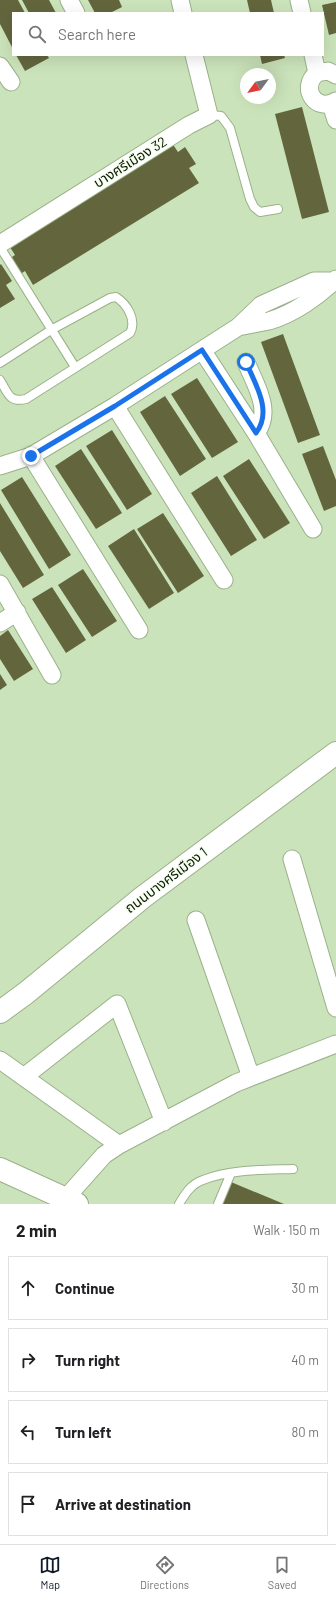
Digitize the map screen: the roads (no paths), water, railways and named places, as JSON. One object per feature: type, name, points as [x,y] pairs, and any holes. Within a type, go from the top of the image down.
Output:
[{"type":"street","points":[[69,0],[75,12]]},
{"type":"street","points":[[180,0],[183,12]]},
{"type":"street","points":[[299,0],[302,12]]},
{"type":"street","points":[[194,56],[209,115]]},
{"type":"street","points":[[314,56],[330,72],[310,83],[309,90],[312,97],[317,102],[324,104],[333,102],[336,120]]},
{"type":"street","points":[[0,66],[11,82]]},
{"type":"street","name":"บางศรีเมือง 32","points":[[0,244],[189,125],[209,115]]},
{"type":"street","points":[[0,466],[31,456],[115,406],[238,327],[270,320],[318,296],[335,280]]},
{"type":"street","points":[[202,350],[256,433],[313,529]]},
{"type":"street","points":[[246,362],[262,403],[264,413],[260,428],[256,433]]},
{"type":"street","points":[[115,406],[224,580]]},
{"type":"street","points":[[31,456],[139,630]]},
{"type":"street","points":[[0,584],[52,675]]},
{"type":"street","points":[[0,623],[17,612]]},
{"type":"street","name":"ถนนบางศรีเมือง 1","points":[[0,1012],[26,993],[143,897],[336,753]]},
{"type":"street","points":[[292,859],[336,1008]]},
{"type":"street","points":[[196,920],[252,1077]]},
{"type":"street","points":[[24,1076],[117,1004],[164,1122]]},
{"type":"street","points":[[0,1169],[71,1201],[104,1155],[118,1145],[236,1083],[336,1044]]},
{"type":"street","points":[[0,1060],[118,1145]]},
{"type":"lane","points":[[209,115],[221,116],[230,128],[250,199],[254,207],[260,212],[278,209]]},
{"type":"lane","points":[[0,247],[75,367]]},
{"type":"lane","points":[[0,363],[51,330],[110,298],[116,297],[123,301],[133,320],[134,326],[130,333],[26,399],[17,401],[10,397],[0,380]]},
{"type":"lane","points":[[179,1204],[185,1193],[202,1180],[231,1173],[256,1170],[293,1169]]},
{"type":"lane","points":[[218,1204],[231,1173]]}]
